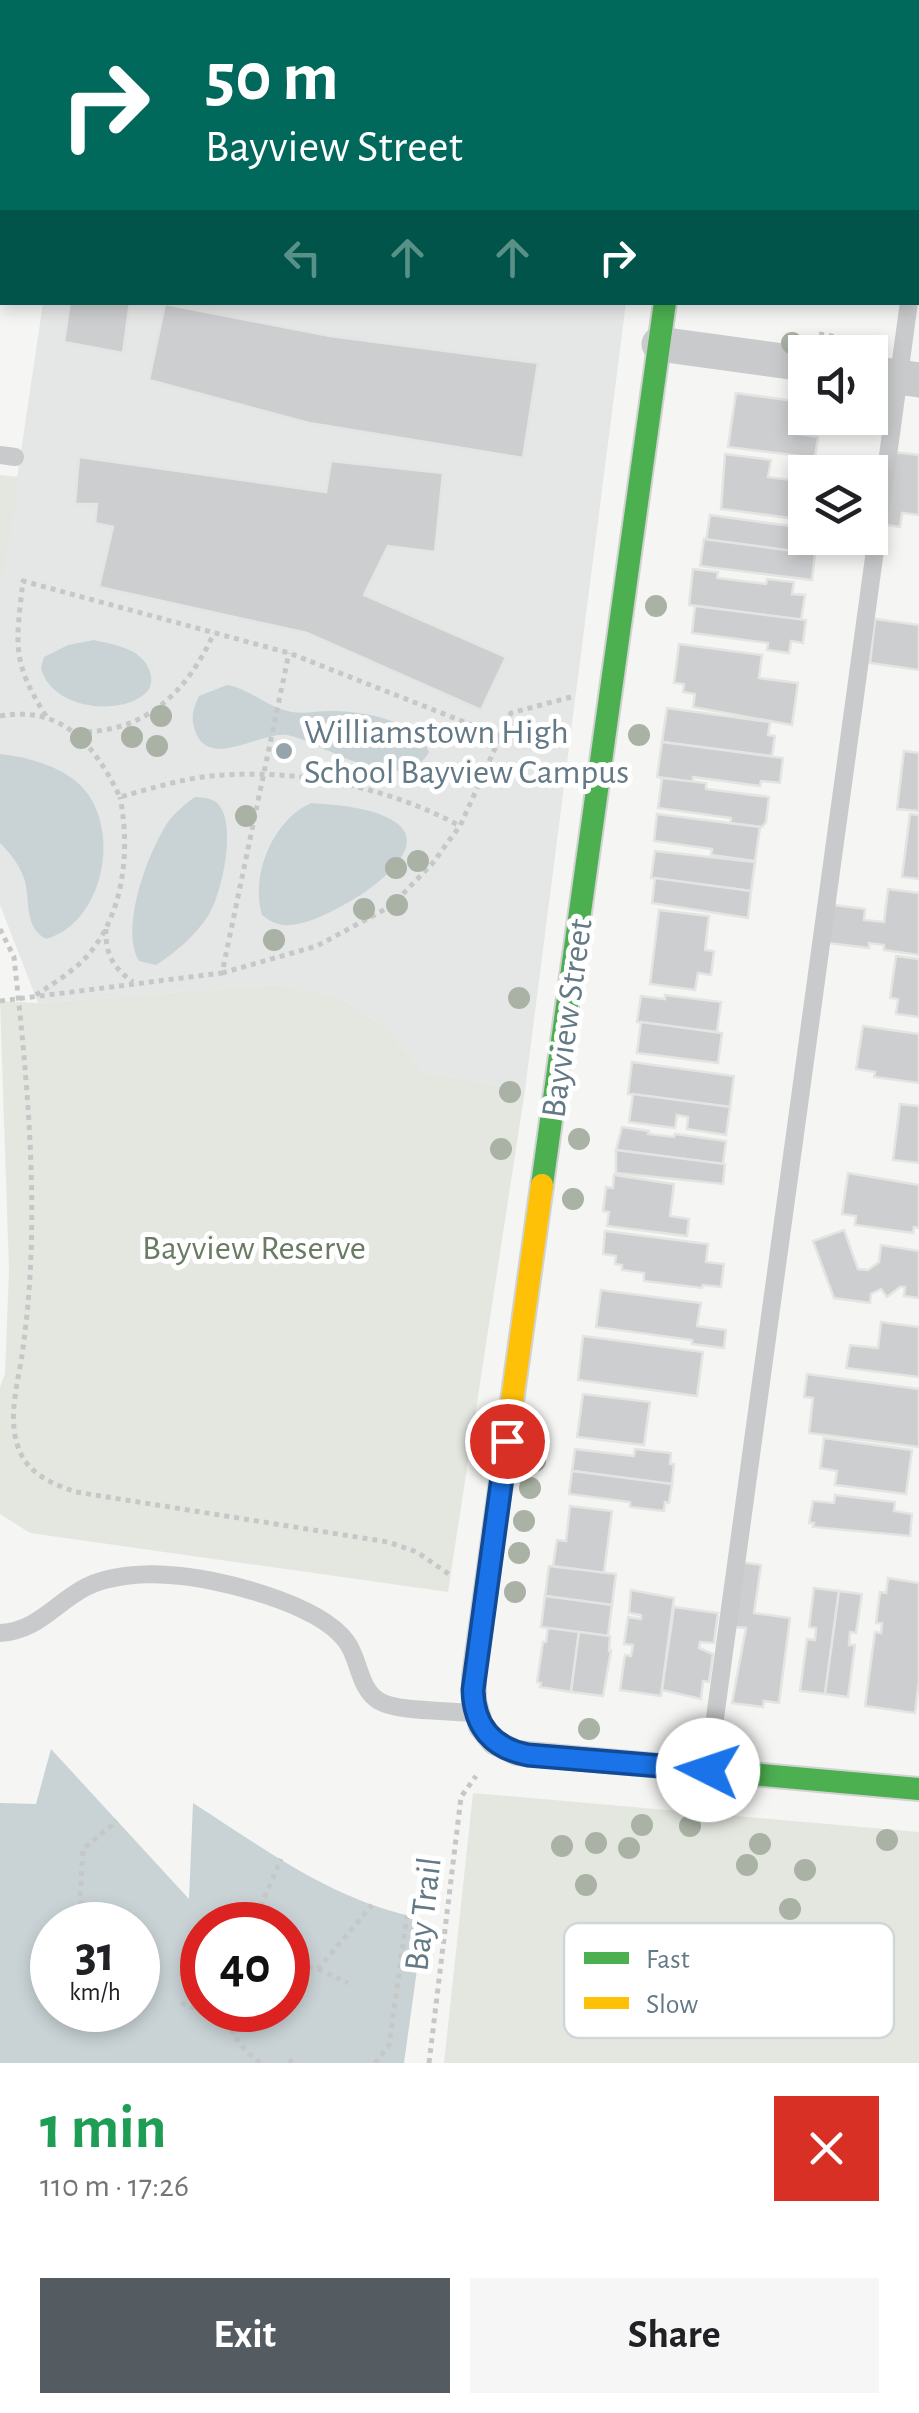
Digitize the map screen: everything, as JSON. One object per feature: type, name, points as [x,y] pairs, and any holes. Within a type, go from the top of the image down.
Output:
[{"type":"street","name":"Bayview Street","points":[[480,1723],[474,1676],[665,305]]},
{"type":"street","points":[[659,344],[788,362]]},
{"type":"street","points":[[480,1723],[505,1749],[528,1755],[919,1789]]},
{"type":"lane","points":[[708,1770],[908,305]]},
{"type":"lane","points":[[0,1633],[36,1624],[86,1588],[112,1578],[171,1575],[207,1580],[295,1608],[338,1632],[353,1653],[366,1688],[383,1703],[480,1723]]},
{"type":"path","points":[[46,716],[26,684],[18,656],[22,581],[289,652],[500,736]]},
{"type":"path","points":[[75,732],[121,729],[144,718],[188,680],[214,632]]},
{"type":"path","points":[[222,973],[289,652]]},
{"type":"path","points":[[0,1001],[222,973],[317,946],[391,906],[432,864],[460,826],[511,713],[576,696],[610,700]]},
{"type":"path","points":[[0,716],[46,716],[75,732],[102,762],[120,797],[125,822],[125,860],[112,912],[93,950],[72,970],[32,997]]},
{"type":"path","points":[[120,797],[210,776],[264,775],[352,784],[430,810],[460,826]]},
{"type":"path","points":[[106,925],[105,939],[114,966],[135,984]]},
{"type":"path","points":[[0,929],[14,958],[34,1176],[28,1312],[14,1402],[14,1432],[21,1455],[54,1485],[76,1492],[388,1542],[440,1565],[458,1582]]},
{"type":"path","name":"Bay Trail","points":[[429,2063],[462,1797],[476,1776]]},
{"type":"path","points":[[81,1902],[83,1849],[117,1822]]},
{"type":"path","points":[[262,1902],[280,1859]]},
{"type":"path","points":[[318,1969],[372,1905]]},
{"type":"path","points":[[375,2063],[389,2044],[408,1916]]},
{"type":"path","points":[[310,1968],[348,1982]]},
{"type":"path","points":[[231,2032],[246,2053],[260,2063]]},
{"type":"shaded area","name":"Williamstown High School Bayview Campus","points":[[43,305],[626,305],[525,1090],[424,1072],[386,1028],[339,997],[278,984],[38,1003],[0,905],[0,593]]},
{"type":"shaded area","points":[[94,640],[137,654],[151,676],[147,692],[129,702],[99,706],[69,699],[56,691],[41,668],[44,657],[68,645]]},
{"type":"shaded area","points":[[227,685],[292,712],[344,711],[387,720],[413,732],[429,752],[417,766],[400,771],[361,764],[287,735],[213,748],[196,733],[194,710],[199,696]]},
{"type":"shaded area","points":[[0,754],[42,763],[71,777],[93,802],[101,823],[101,870],[94,893],[66,929],[46,939],[31,920],[22,873],[0,843]]},
{"type":"shaded area","points":[[195,797],[214,801],[223,812],[226,859],[218,892],[203,923],[178,949],[156,965],[139,961],[134,947],[134,911],[144,873],[166,825]]},
{"type":"shaded area","points":[[311,803],[386,817],[405,832],[407,844],[394,867],[382,878],[335,910],[291,925],[272,922],[262,915],[259,899],[262,866],[286,822]]},
{"type":"shaded area","points":[[51,1749],[189,1899],[193,1803],[303,1873],[360,1900],[424,1919],[404,2063],[0,2063],[0,1803],[36,1804]]},
{"type":"green space","points":[[0,475],[19,477],[0,593]]},
{"type":"green space","name":"Bayview Reserve","points":[[278,984],[339,997],[386,1028],[424,1072],[525,1090],[448,1592],[30,1533],[0,1514],[0,1387],[5,1374],[9,1270],[0,1001],[38,1003]]},
{"type":"green space","points":[[473,1793],[919,1832],[919,2063],[444,2063]]},
{"type":"building","points":[[70,305],[130,305],[123,353],[64,342]]},
{"type":"building","points":[[165,305],[330,336],[538,363],[523,458],[309,423],[149,380]]},
{"type":"building","points":[[736,393],[788,400],[788,435],[818,437],[815,455],[728,447]]},
{"type":"building","points":[[895,452],[919,455],[919,515],[902,513],[900,527],[888,525]]},
{"type":"building","points":[[725,454],[771,460],[768,477],[788,480],[788,518],[721,509]]},
{"type":"building","points":[[79,457],[326,492],[331,461],[443,473],[435,552],[388,546],[364,595],[506,657],[481,710],[307,633],[99,587],[113,527],[95,523],[97,504],[75,504]]},
{"type":"building","points":[[710,515],[788,526],[788,551],[706,540]]},
{"type":"building","points":[[704,539],[788,550],[788,555],[815,555],[812,580],[700,566]]},
{"type":"building","points":[[693,569],[718,572],[717,578],[766,584],[767,579],[794,582],[792,594],[805,595],[801,620],[689,605]]},
{"type":"building","points":[[695,606],[806,620],[803,643],[791,641],[789,653],[767,650],[768,643],[692,633]]},
{"type":"building","points":[[875,619],[919,625],[919,670],[870,663]]},
{"type":"building","points":[[679,644],[762,655],[759,678],[798,683],[792,725],[693,707],[695,694],[683,692],[684,684],[674,683]]},
{"type":"building","points":[[667,708],[770,722],[768,735],[775,736],[772,756],[662,742]]},
{"type":"building","points":[[662,742],[783,758],[780,783],[761,781],[760,786],[693,777],[693,782],[657,777]]},
{"type":"building","points":[[904,751],[919,753],[919,811],[897,809]]},
{"type":"building","points":[[662,778],[706,783],[706,789],[769,797],[766,822],[762,827],[730,823],[731,818],[658,808]]},
{"type":"building","points":[[657,814],[760,827],[755,861],[711,855],[712,849],[654,841]]},
{"type":"building","points":[[910,814],[919,815],[919,879],[902,877]]},
{"type":"building","points":[[655,851],[755,862],[751,891],[651,878]]},
{"type":"building","points":[[655,878],[751,891],[748,918],[652,903]]},
{"type":"building","points":[[888,889],[919,893],[919,955],[884,950],[884,945],[869,943],[869,948],[828,943],[834,905],[865,909],[864,920],[884,922]]},
{"type":"building","points":[[659,910],[709,916],[705,950],[714,951],[711,975],[698,973],[695,990],[650,984]]},
{"type":"building","points":[[896,956],[919,959],[919,1017],[896,1014],[898,999],[890,998]]},
{"type":"building","points":[[665,995],[721,1002],[717,1032],[637,1022],[641,996],[665,999]]},
{"type":"building","points":[[641,1022],[722,1033],[718,1063],[637,1053]]},
{"type":"building","points":[[863,1026],[919,1034],[919,1083],[874,1077],[875,1072],[856,1069]]},
{"type":"building","points":[[632,1062],[734,1076],[730,1107],[628,1094]]},
{"type":"building","points":[[633,1094],[730,1107],[726,1135],[687,1129],[688,1117],[677,1115],[675,1128],[629,1122]]},
{"type":"building","points":[[900,1104],[919,1106],[919,1163],[893,1160]]},
{"type":"building","points":[[622,1127],[649,1131],[648,1134],[726,1141],[723,1164],[616,1150]]},
{"type":"building","points":[[616,1150],[725,1164],[723,1184],[616,1173]]},
{"type":"building","points":[[848,1173],[919,1185],[919,1228],[914,1227],[913,1233],[855,1225],[856,1216],[842,1214]]},
{"type":"building","points":[[614,1175],[674,1184],[670,1216],[689,1219],[687,1236],[607,1226],[609,1212],[603,1211],[606,1187],[613,1188]]},
{"type":"building","points":[[844,1230],[858,1269],[868,1270],[879,1262],[881,1245],[919,1251],[919,1298],[904,1296],[905,1287],[900,1287],[887,1297],[881,1289],[871,1294],[870,1303],[834,1298],[813,1241]]},
{"type":"building","points":[[605,1231],[708,1244],[706,1262],[724,1264],[721,1287],[644,1281],[644,1273],[622,1270],[622,1265],[615,1264],[616,1256],[603,1254]]},
{"type":"building","points":[[601,1290],[701,1303],[697,1326],[726,1330],[724,1348],[596,1327]]},
{"type":"building","points":[[881,1322],[919,1327],[919,1377],[846,1368],[850,1345],[878,1348]]},
{"type":"building","points":[[583,1336],[703,1352],[697,1396],[578,1380]]},
{"type":"building","points":[[807,1374],[919,1389],[919,1447],[809,1433],[813,1398],[804,1397]]},
{"type":"building","points":[[583,1394],[650,1402],[644,1445],[577,1437]]},
{"type":"building","points":[[824,1438],[912,1450],[906,1494],[835,1485],[837,1471],[820,1468]]},
{"type":"building","points":[[575,1449],[634,1456],[635,1449],[671,1453],[672,1484],[572,1471]]},
{"type":"building","points":[[572,1471],[672,1484],[669,1503],[665,1502],[664,1511],[569,1494]]},
{"type":"building","points":[[835,1495],[895,1502],[894,1511],[912,1514],[910,1536],[813,1527],[814,1523],[809,1523],[813,1501],[834,1503]]},
{"type":"building","points":[[570,1506],[612,1511],[604,1573],[553,1566],[557,1540],[566,1541]]},
{"type":"building","points":[[741,1562],[761,1565],[754,1613],[790,1618],[779,1703],[764,1701],[763,1707],[732,1703],[746,1628],[732,1627]]},
{"type":"building","points":[[549,1566],[616,1574],[612,1605],[545,1596]]},
{"type":"building","points":[[888,1578],[919,1583],[919,1681],[915,1713],[865,1706],[875,1632],[881,1633],[882,1623],[876,1623],[880,1592],[886,1593]]},
{"type":"building","points":[[814,1588],[839,1591],[825,1694],[800,1691],[807,1639],[815,1640],[816,1628],[809,1627]]},
{"type":"building","points":[[631,1590],[674,1598],[661,1696],[620,1690],[625,1655],[631,1656],[633,1645],[624,1644],[628,1617],[641,1619],[641,1615],[629,1613]]},
{"type":"building","points":[[839,1591],[862,1594],[856,1633],[850,1632],[849,1645],[855,1645],[848,1697],[825,1694]]},
{"type":"building","points":[[545,1596],[612,1605],[608,1636],[541,1627]]},
{"type":"building","points":[[674,1607],[718,1613],[714,1643],[700,1642],[699,1648],[713,1654],[709,1682],[703,1681],[701,1699],[662,1690]]},
{"type":"building","points":[[548,1628],[579,1632],[571,1692],[540,1687],[537,1682]]},
{"type":"building","points":[[579,1632],[610,1636],[603,1696],[571,1692]]},
{"type":"traffic: fast","points":[[542,1185],[665,305]]},
{"type":"traffic: fast","points":[[481,1726],[494,1742],[517,1753],[919,1789]]},
{"type":"traffic: slow","points":[[481,1726],[474,1701],[474,1676],[542,1185]]},
{"type":"place","name":"Williamstown High School Bayview Campus","points":[[284,751]]},
{"type":"route","points":[[507,1441],[473,1690],[476,1714],[484,1732],[505,1749],[528,1755],[708,1770]]}]
